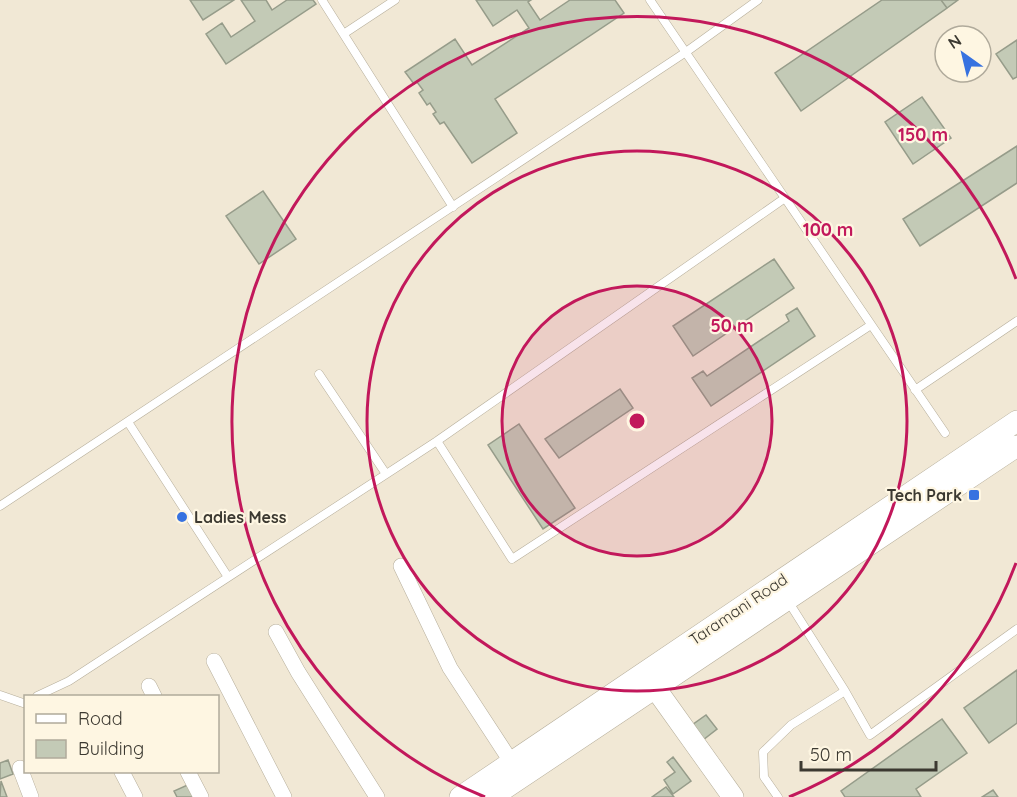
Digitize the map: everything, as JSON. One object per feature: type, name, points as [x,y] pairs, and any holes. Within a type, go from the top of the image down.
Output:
[{"type":"street","name":"Taramani Road","points":[[492,797],[650,681],[1017,421]]},
{"type":"street","name":"Taramani Road","points":[[460,797],[512,763],[788,600],[1017,446]]},
{"type":"street","points":[[401,566],[450,668],[512,763]]},
{"type":"street","points":[[276,632],[298,672],[377,797]]},
{"type":"street","points":[[213,661],[284,797]]},
{"type":"street","points":[[650,681],[733,797]]},
{"type":"street","points":[[20,768],[31,797]]},
{"type":"street","points":[[123,773],[135,797]]},
{"type":"street","points":[[189,773],[201,797]]},
{"type":"lane","points":[[322,0],[453,207]]},
{"type":"lane","points":[[345,33],[394,0]]},
{"type":"lane","points":[[651,0],[945,433]]},
{"type":"lane","points":[[0,506],[686,52],[758,0]]},
{"type":"lane","points":[[39,695],[69,681],[437,441],[785,198]]},
{"type":"lane","points":[[915,390],[1017,321]]},
{"type":"lane","points":[[437,441],[512,559],[871,325]]},
{"type":"lane","points":[[319,374],[386,474]]},
{"type":"lane","points":[[128,422],[228,577]]},
{"type":"lane","points":[[788,600],[870,735],[1017,629]]},
{"type":"lane","points":[[778,797],[764,777],[763,752],[791,725],[844,692]]},
{"type":"lane","points":[[0,695],[24,703]]},
{"type":"building","points":[[190,0],[234,0],[203,20]]},
{"type":"building","points":[[241,0],[266,0],[272,10],[287,0],[313,0],[316,4],[226,64],[206,34],[222,23],[231,37],[255,21]]},
{"type":"building","points":[[476,0],[531,0],[528,2],[540,20],[570,0],[615,0],[624,13],[495,99],[517,133],[472,163],[444,122],[440,124],[433,114],[436,112],[430,103],[427,105],[419,93],[423,90],[417,82],[414,84],[405,72],[455,39],[472,65],[529,28],[517,10],[493,26]]},
{"type":"building","points":[[882,0],[941,0],[947,8],[801,111],[775,73]]},
{"type":"building","points":[[941,0],[958,0],[947,8]]},
{"type":"building","points":[[1017,40],[1017,77],[1013,79],[996,54]]},
{"type":"building","points":[[922,97],[951,138],[913,164],[885,122]]},
{"type":"building","points":[[1017,146],[1017,183],[920,246],[903,219]]},
{"type":"building","points":[[263,191],[296,239],[259,264],[226,216]]},
{"type":"building","points":[[774,259],[794,288],[693,356],[673,326]]},
{"type":"building","points":[[797,308],[815,336],[711,406],[692,378],[703,371],[707,376],[789,321],[786,315]]},
{"type":"building","points":[[620,389],[633,408],[559,458],[545,439]]},
{"type":"building","points":[[519,424],[575,508],[543,529],[488,445]]},
{"type":"building","points":[[1017,670],[1017,723],[989,743],[964,708]]},
{"type":"building","points":[[706,715],[717,729],[703,740],[692,725]]},
{"type":"building","points":[[942,719],[967,753],[916,789],[921,797],[845,797],[841,791]]},
{"type":"building","points":[[673,757],[691,781],[673,794],[664,780],[675,772],[667,762]]},
{"type":"building","points":[[8,760],[13,774],[0,779],[0,763]]},
{"type":"building","points":[[1,781],[7,797],[0,797]]},
{"type":"building","points":[[192,783],[198,797],[177,797],[174,791]]},
{"type":"building","points":[[666,787],[674,797],[652,797]]},
{"type":"building","points":[[993,790],[998,797],[982,797]]},
{"type":"place","name":"Tech Park","points":[[974,495]]},
{"type":"place","name":"Ladies Mess","points":[[182,517]]}]
